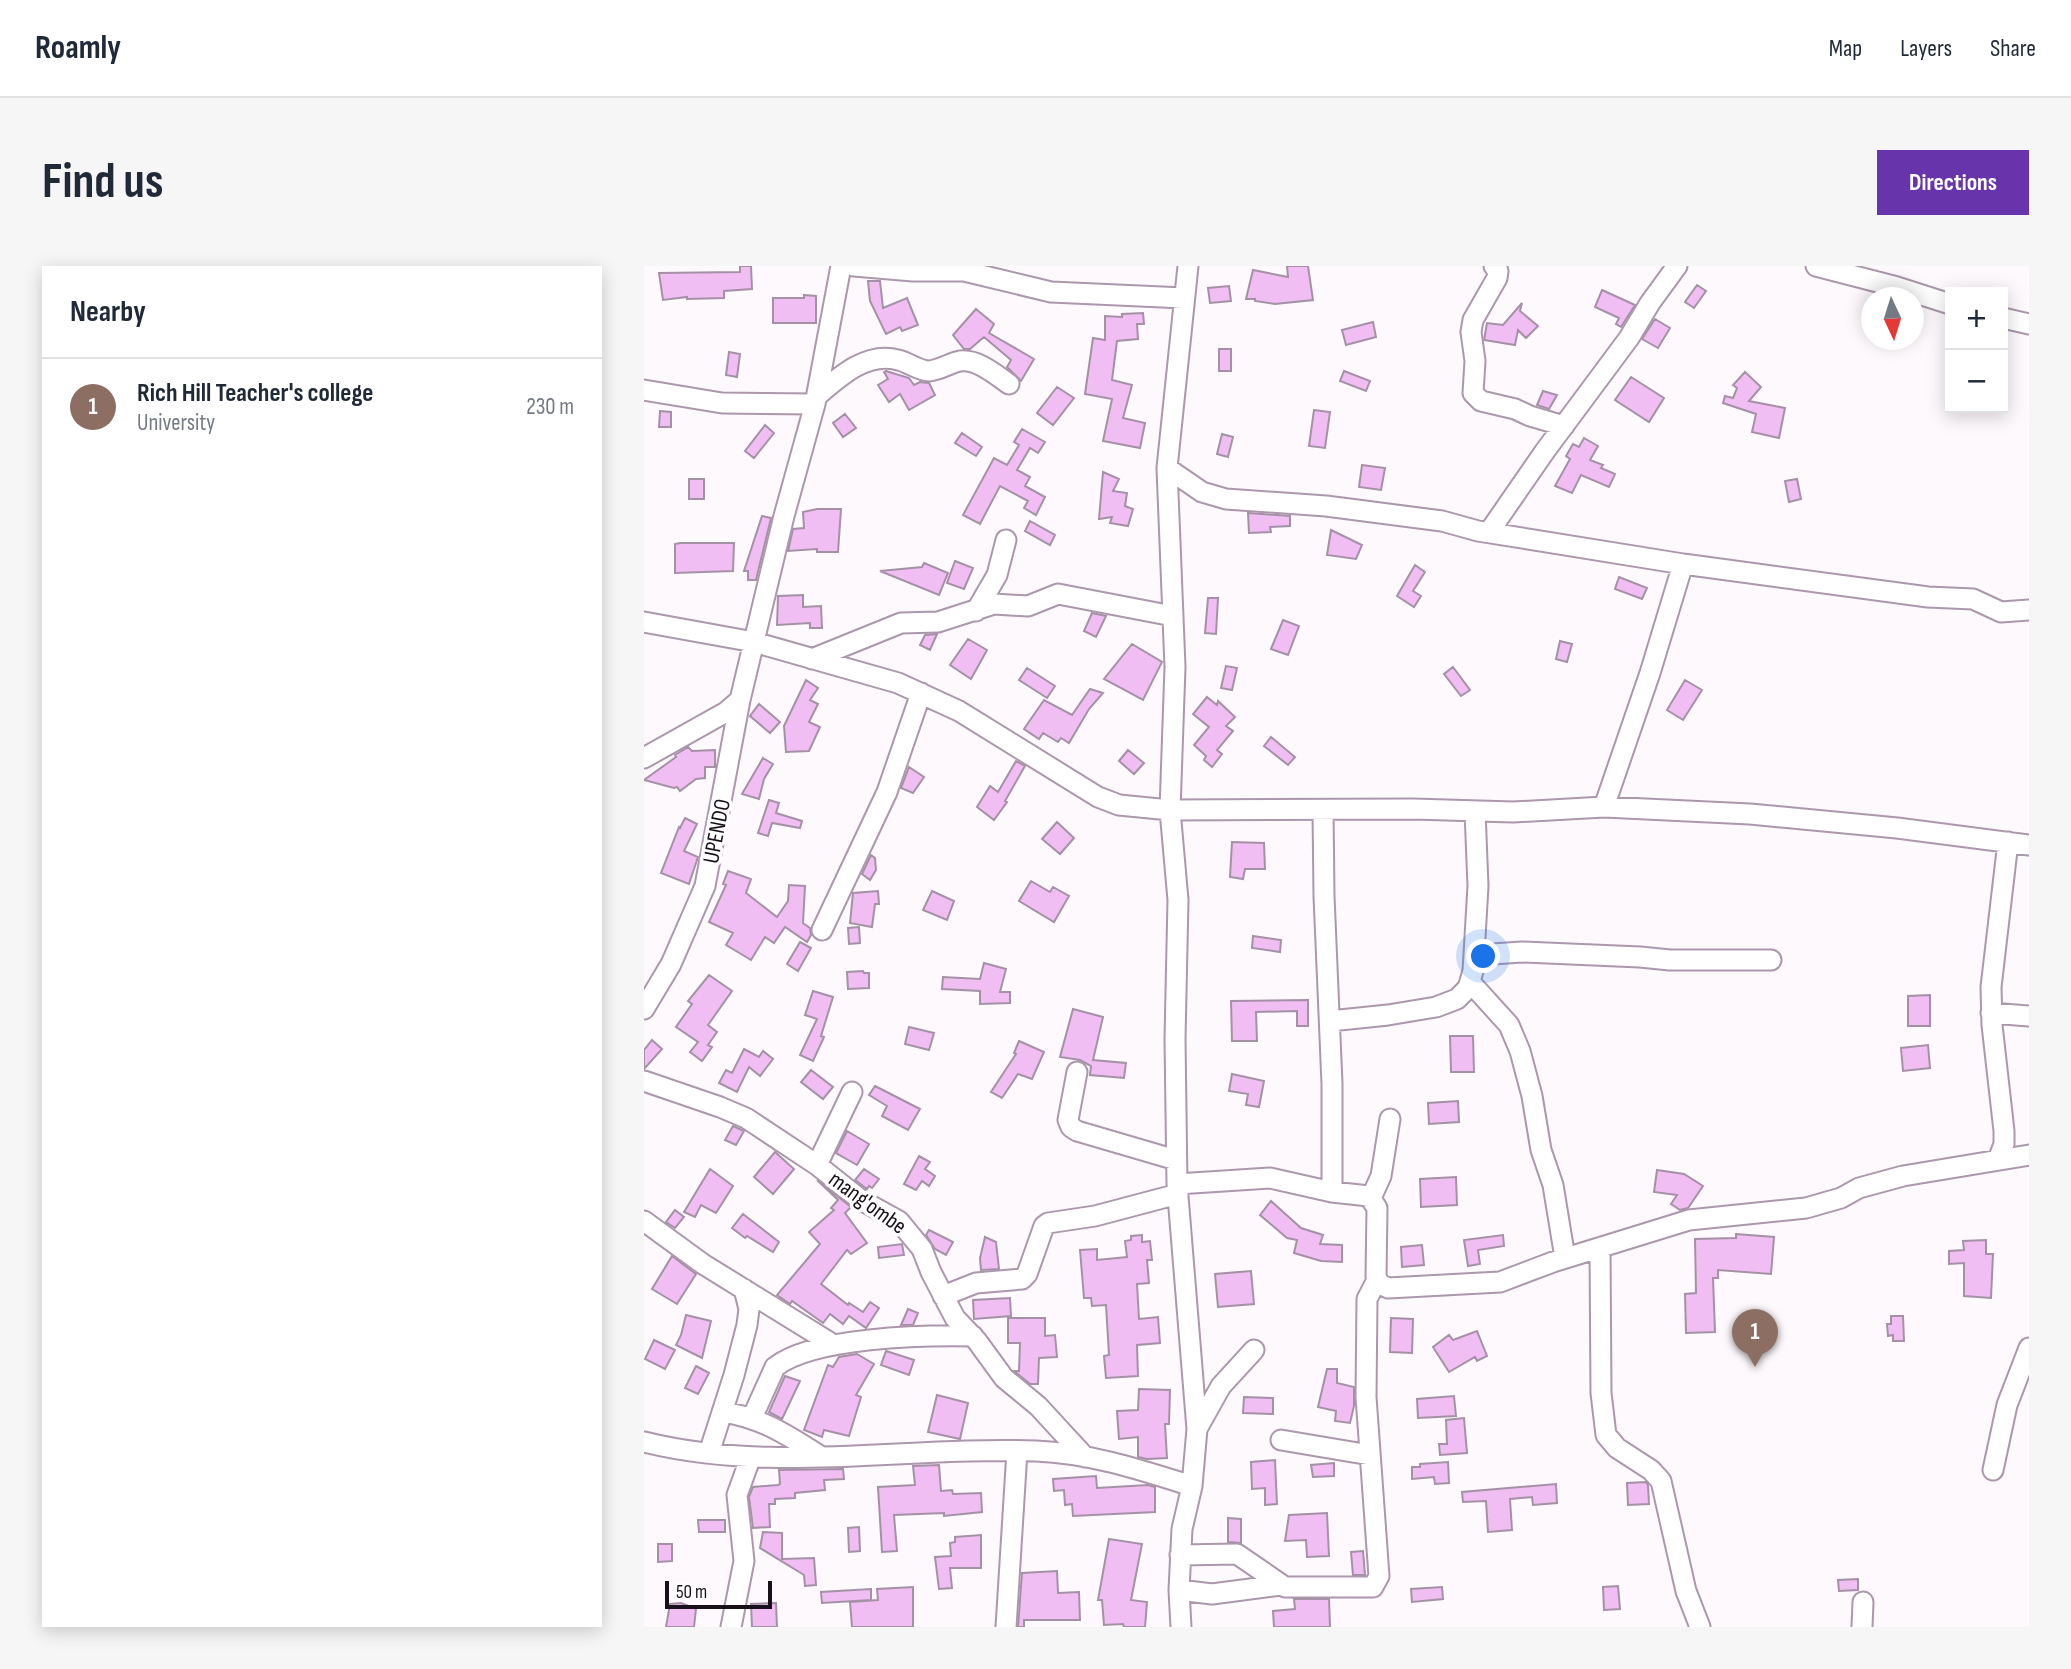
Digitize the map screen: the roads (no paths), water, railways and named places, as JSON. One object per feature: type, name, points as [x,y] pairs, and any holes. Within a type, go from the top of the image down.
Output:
[{"type":"street","name":"UPENDO","points":[[644,1009],[671,964],[705,886],[740,700],[784,516],[816,400],[841,266]]},
{"type":"street","points":[[854,266],[914,271],[964,271],[1051,292],[1184,298]]},
{"type":"street","points":[[1181,1627],[1179,1590],[1182,1530],[1192,1486],[1197,1429],[1177,1189],[1175,1040],[1178,900],[1170,810],[1175,667],[1167,468],[1188,266]]},
{"type":"street","points":[[1494,266],[1498,271],[1497,278],[1472,320],[1475,361],[1471,390],[1477,399],[1482,401],[1564,426]]},
{"type":"street","points":[[1489,532],[1629,338],[1677,266]]},
{"type":"street","points":[[1816,266],[1945,302]]},
{"type":"street","points":[[2008,319],[2029,324]]},
{"type":"street","points":[[644,390],[722,403],[816,400],[845,373],[860,364],[888,358],[926,371],[961,361],[972,362],[1009,384]]},
{"type":"street","points":[[1167,468],[1192,486],[1218,498],[1326,506],[1441,521],[1489,532],[1683,564],[1928,597],[1973,600],[2001,612],[2029,611]]},
{"type":"street","points":[[976,611],[997,575],[1006,540]]},
{"type":"street","points":[[1605,807],[1683,564]]},
{"type":"street","points":[[812,659],[901,623],[933,623],[994,604],[1032,605],[1062,593],[1122,608],[1173,616]]},
{"type":"street","points":[[644,622],[754,642],[898,683],[958,711],[1098,797],[1119,805],[1170,810],[1513,811],[1605,807],[1750,814],[1897,828],[2029,845]]},
{"type":"street","points":[[822,930],[887,792],[921,693]]},
{"type":"street","points":[[644,758],[719,716],[740,700]]},
{"type":"street","points":[[1323,810],[1332,1192]]},
{"type":"street","points":[[1330,1021],[1436,1007],[1457,999],[1468,988],[1472,973],[1478,886],[1475,811]]},
{"type":"street","points":[[1998,1160],[2004,1144],[2004,1131],[1991,1013],[1992,973],[2008,842]]},
{"type":"street","points":[[1472,973],[1492,954],[1522,952],[1670,960],[1770,960]]},
{"type":"street","points":[[1472,973],[1509,1025],[1520,1051],[1532,1097],[1541,1150],[1553,1185],[1566,1258]]},
{"type":"street","points":[[1991,1013],[2029,1016]]},
{"type":"street","points":[[1077,1072],[1068,1120],[1071,1127],[1177,1160]]},
{"type":"street","name":"mang'ombe","points":[[644,1081],[746,1118],[817,1165],[861,1200],[899,1221],[922,1249],[955,1318],[973,1336],[1004,1378],[1038,1406],[1086,1457]]},
{"type":"street","points":[[817,1165],[852,1092]]},
{"type":"street","points":[[1371,1198],[1381,1175],[1390,1119]]},
{"type":"street","points":[[1377,1280],[1383,1287],[1388,1288],[1500,1282],[1566,1258],[1689,1220],[1806,1208],[1841,1198],[1859,1188],[1883,1181],[2029,1154]]},
{"type":"street","points":[[943,1296],[976,1283],[1022,1279],[1027,1274],[1044,1226],[1048,1223],[1095,1216],[1177,1189],[1270,1178],[1371,1198],[1377,1208],[1377,1280],[1367,1299],[1366,1397],[1379,1576],[1373,1587],[1336,1585],[1294,1588],[1280,1585],[1212,1594],[1179,1590]]},
{"type":"street","points":[[644,1221],[703,1264],[834,1345]]},
{"type":"street","points":[[1600,1248],[1601,1393],[1606,1435],[1617,1448],[1651,1470],[1661,1481],[1686,1591],[1700,1627]]},
{"type":"street","points":[[709,1453],[747,1325],[749,1309],[744,1289]]},
{"type":"street","points":[[752,1418],[775,1367],[799,1355],[834,1345],[933,1335],[973,1336]]},
{"type":"street","points":[[1993,1470],[2007,1405],[2029,1348]]},
{"type":"street","points":[[1197,1429],[1221,1386],[1254,1350]]},
{"type":"street","points":[[722,1412],[772,1425],[822,1457]]},
{"type":"street","points":[[1281,1440],[1370,1455]]},
{"type":"street","points":[[644,1443],[750,1459],[1056,1452],[1086,1457],[1192,1486]]},
{"type":"street","points":[[1006,1627],[1017,1451]]},
{"type":"street","points":[[731,1627],[744,1561],[737,1495],[750,1459]]},
{"type":"street","points":[[1181,1555],[1237,1554],[1245,1557],[1280,1585]]},
{"type":"street","points":[[1862,1627],[1863,1602]]},
{"type":"place","name":"Rich Hill Teacher's college","points":[[1755,1367]]}]
